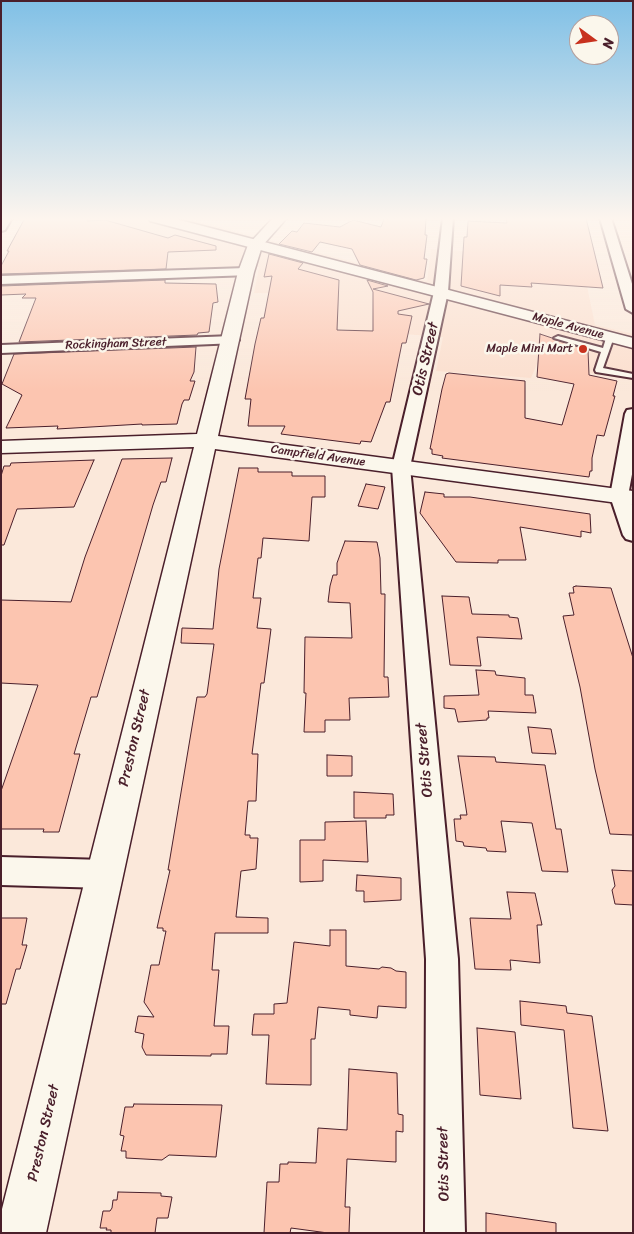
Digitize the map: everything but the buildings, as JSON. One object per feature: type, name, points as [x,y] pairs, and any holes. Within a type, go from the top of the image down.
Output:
[{"type":"street","points":[[1,280],[53,276]]},
{"type":"street","name":"Preston Street","points":[[21,1233],[205,441],[232,340],[246,276]]},
{"type":"street","name":"Maple Avenue","points":[[346,276],[441,292],[607,344],[633,343]]},
{"type":"street","name":"Otis Street","points":[[443,276],[441,292],[401,467],[442,959],[445,1233]]},
{"type":"street","points":[[623,276],[633,309]]},
{"type":"street","name":"Rockingham Street","points":[[1,349],[232,340]]},
{"type":"street","points":[[633,414],[626,497],[633,536]]},
{"type":"street","name":"Campfield Avenue","points":[[1,447],[184,440],[205,441],[626,497]]},
{"type":"street","points":[[1,871],[104,874]]},
{"type":"lane","points":[[558,338],[607,344],[599,370],[633,376]]},
{"type":"shaded area","points":[[257,276],[406,276],[427,281],[428,276],[574,276],[586,281],[595,325],[633,334],[633,380],[537,364],[531,378],[436,371],[443,337],[324,328],[326,294],[254,293]]},
{"type":"place","name":"Maple Mini Mart","points":[[583,349]]}]
